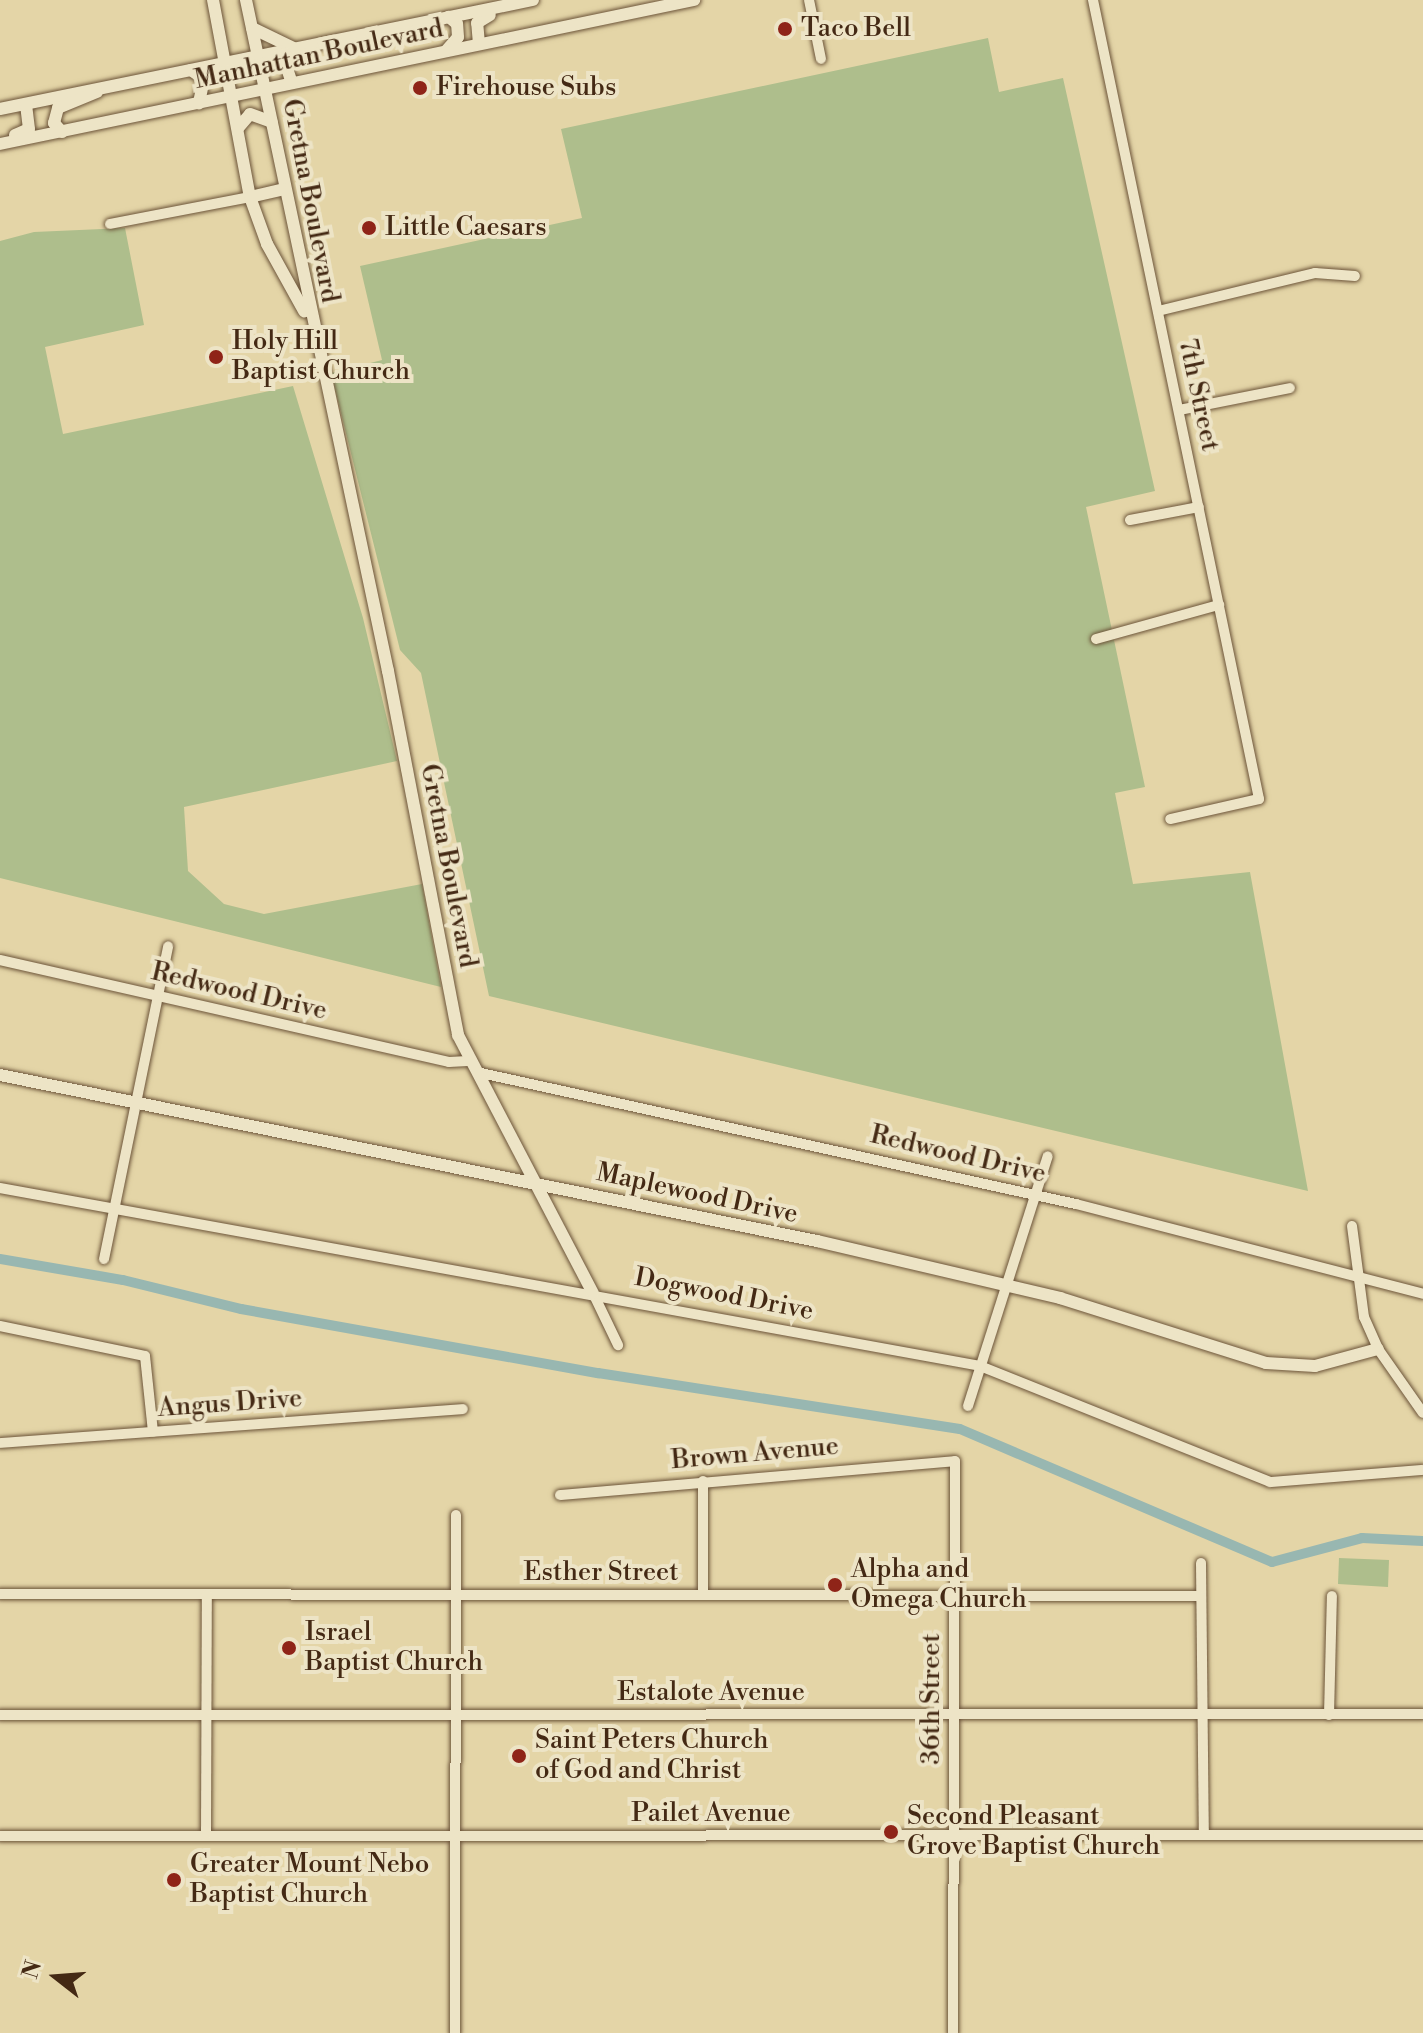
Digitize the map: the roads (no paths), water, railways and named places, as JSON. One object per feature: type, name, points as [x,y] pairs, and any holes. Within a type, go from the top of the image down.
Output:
[{"type":"street","name":"Gretna Boulevard","points":[[213,0],[250,197],[267,244],[298,296],[320,363]]},
{"type":"street","name":"Gretna Boulevard","points":[[246,0],[320,363],[388,671],[458,1035],[468,1061],[481,1073],[539,1183],[618,1345]]},
{"type":"street","name":"Manhattan Boulevard","points":[[0,144],[694,0]]},
{"type":"street","points":[[809,0],[821,59]]},
{"type":"street","name":"7th Street","points":[[1093,0],[1259,799],[1170,819]]},
{"type":"street","name":"Manhattan Boulevard","points":[[0,109],[527,1]]},
{"type":"street","points":[[479,44],[479,19],[516,10],[527,1]]},
{"type":"street","points":[[446,51],[459,31],[449,17]]},
{"type":"street","points":[[252,28],[298,50],[286,65],[292,83]]},
{"type":"street","points":[[191,70],[204,79],[199,103]]},
{"type":"street","points":[[62,132],[54,123],[58,108],[94,97],[99,89]]},
{"type":"street","points":[[0,138],[29,129],[26,104]]},
{"type":"street","points":[[238,128],[254,113],[272,122]]},
{"type":"street","points":[[110,224],[285,189]]},
{"type":"street","points":[[1158,311],[1315,273],[1355,276]]},
{"type":"street","points":[[1179,410],[1290,388]]},
{"type":"street","points":[[1130,520],[1199,507]]},
{"type":"street","points":[[1096,639],[1219,605]]},
{"type":"street","points":[[104,1259],[168,946]]},
{"type":"street","name":"Redwood Drive","points":[[0,960],[449,1062],[468,1061]]},
{"type":"street","name":"Redwood Drive","points":[[481,1073],[1036,1195],[1423,1294]]},
{"type":"street","name":"Maplewood Drive","points":[[0,1075],[539,1183],[1007,1286],[1266,1363],[1315,1366],[1378,1349]]},
{"type":"street","points":[[968,1406],[1048,1156]]},
{"type":"street","name":"Dogwood Drive","points":[[0,1188],[593,1293],[980,1366],[1270,1482],[1423,1470]]},
{"type":"street","points":[[1352,1226],[1356,1278],[1378,1349],[1423,1413]]},
{"type":"street","points":[[0,1326],[145,1356],[153,1432]]},
{"type":"street","name":"Angus Drive","points":[[0,1443],[463,1409]]},
{"type":"street","name":"Brown Avenue","points":[[560,1495],[955,1461]]},
{"type":"street","name":"36th Street","points":[[953,2033],[955,1461]]},
{"type":"street","points":[[703,1481],[703,1595]]},
{"type":"street","points":[[455,2033],[456,1515]]},
{"type":"street","points":[[1201,1563],[1204,1835]]},
{"type":"street","name":"Esther Street","points":[[0,1594],[1201,1596]]},
{"type":"street","points":[[206,1836],[207,1595]]},
{"type":"street","points":[[1329,1715],[1332,1596]]},
{"type":"street","name":"Estalote Avenue","points":[[0,1715],[1423,1714]]},
{"type":"street","name":"Pailet Avenue","points":[[0,1836],[1423,1835]]},
{"type":"waterway","points":[[0,1259],[123,1280],[241,1309],[598,1373],[960,1429],[1272,1562],[1362,1538],[1423,1541]]},
{"type":"place","name":"Taco Bell","points":[[785,29]]},
{"type":"place","name":"Firehouse Subs","points":[[420,88]]},
{"type":"place","name":"Little Caesars","points":[[369,228]]},
{"type":"place","name":"Holy Hill Baptist Church","points":[[216,357]]},
{"type":"place","name":"Alpha and Omega Church","points":[[835,1585]]},
{"type":"place","name":"Israel Baptist Church","points":[[289,1648]]},
{"type":"place","name":"Saint Peters Church of God and Christ","points":[[519,1756]]},
{"type":"place","name":"Second Pleasant Grove Baptist Church","points":[[891,1832]]},
{"type":"place","name":"Greater Mount Nebo Baptist Church","points":[[174,1880]]}]
